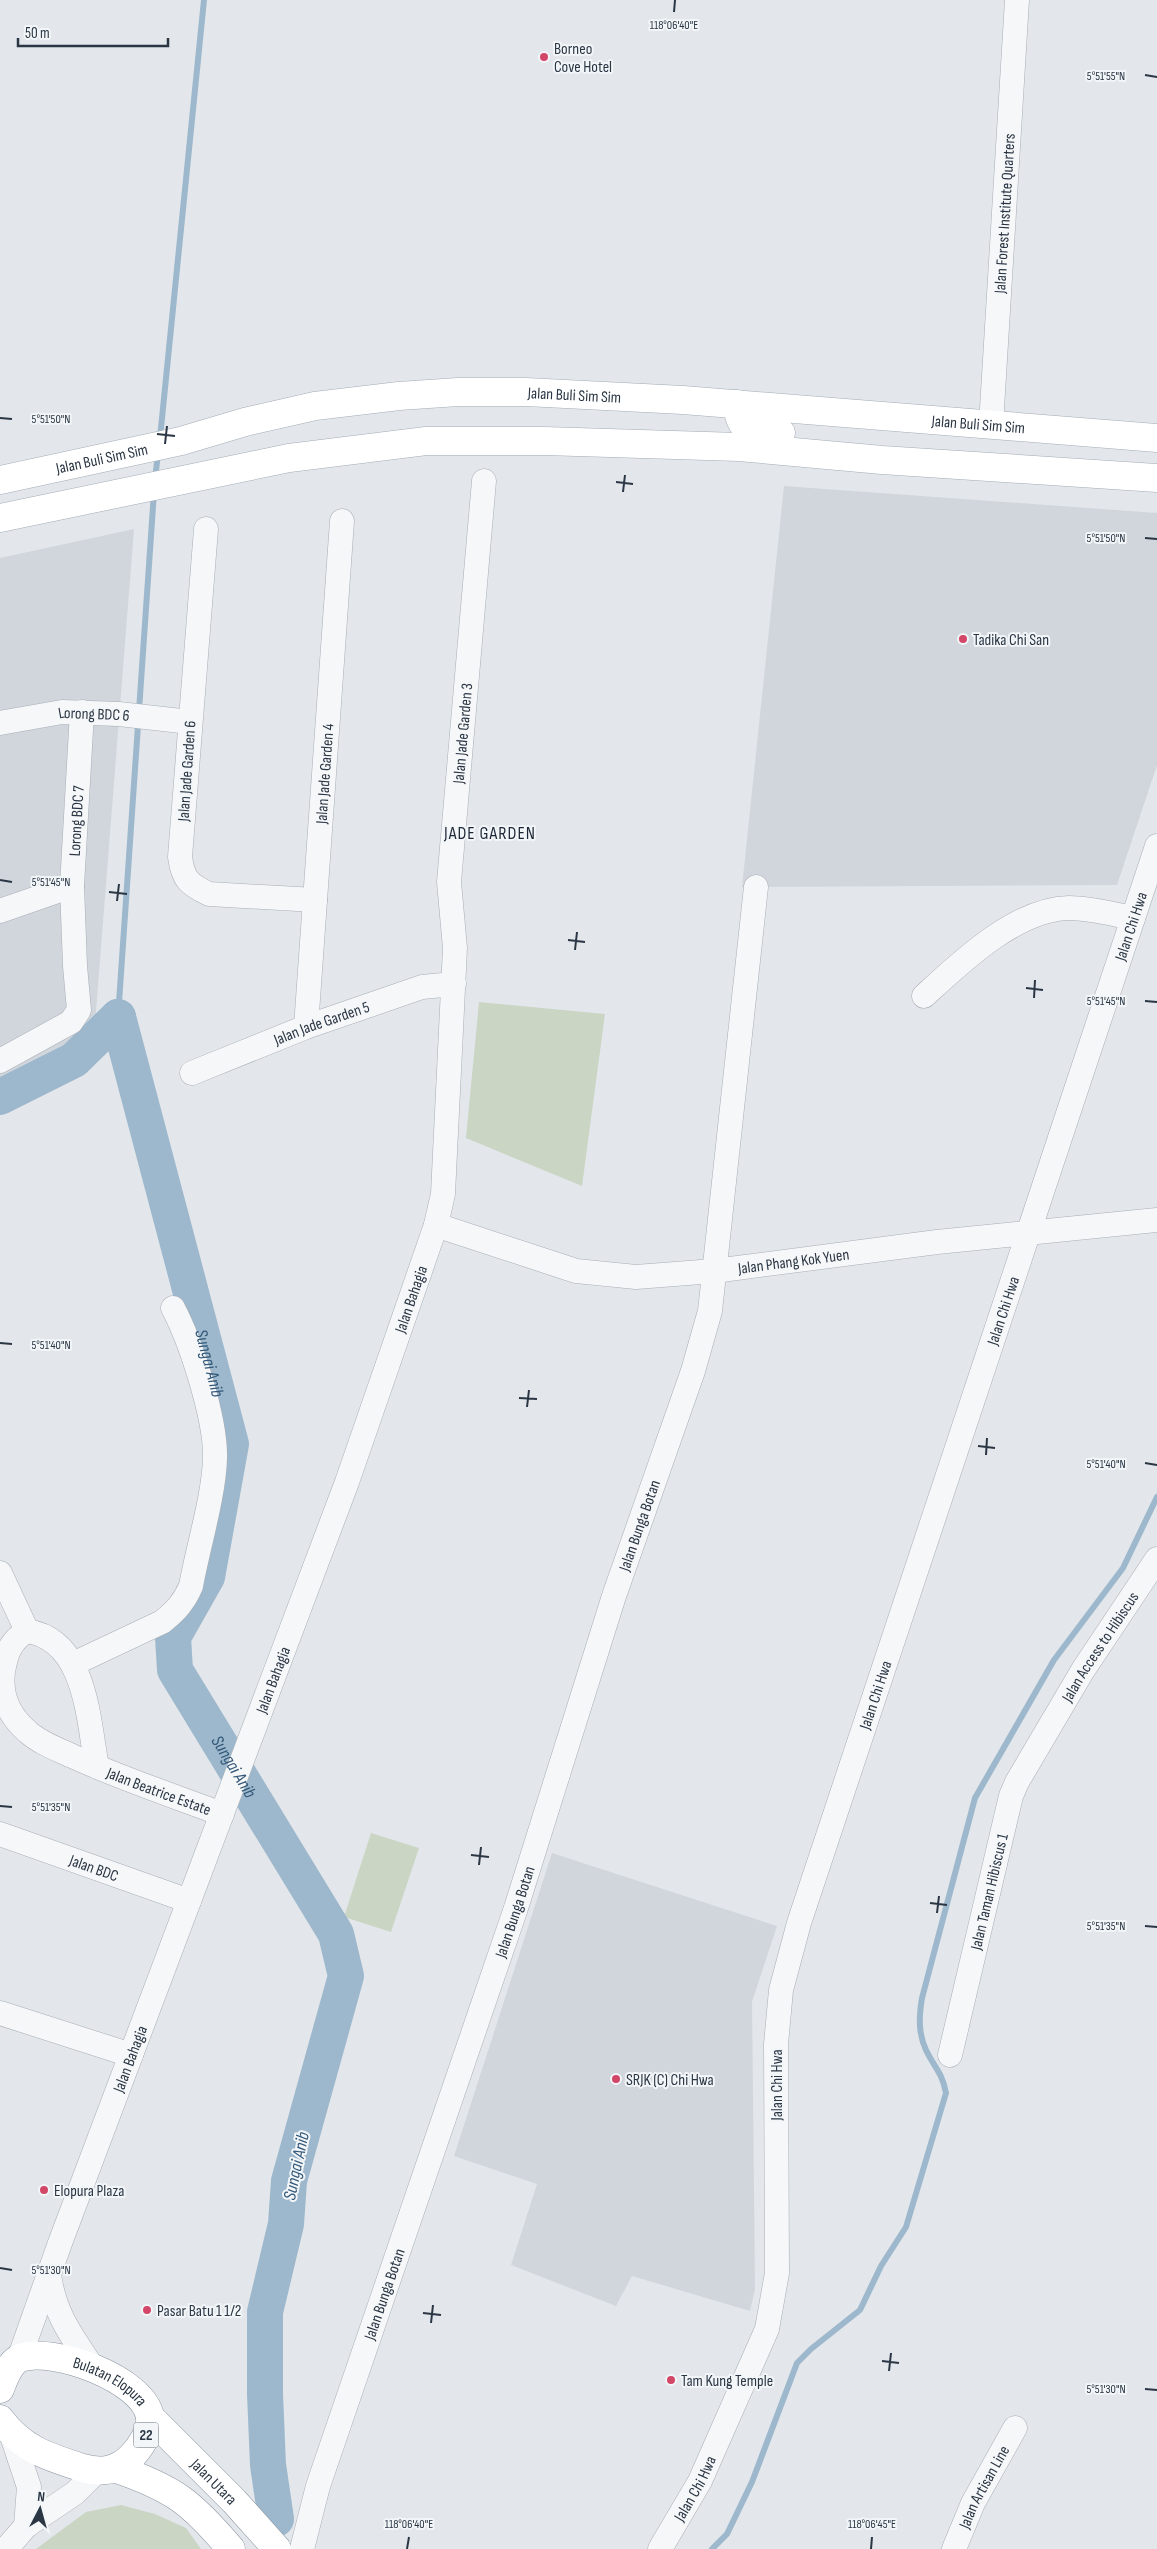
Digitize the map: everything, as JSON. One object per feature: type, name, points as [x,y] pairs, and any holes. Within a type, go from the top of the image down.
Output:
[{"type":"main road","name":"Jalan Buli Sim Sim","points":[[0,480],[181,441],[246,422],[315,406],[399,396],[526,392],[737,404],[1156,438]]},
{"type":"main road","points":[[737,404],[738,418],[741,425],[746,429],[807,437],[882,460]]},
{"type":"main road","points":[[0,518],[289,458],[426,440],[739,447],[882,460],[1152,479]]},
{"type":"main road","name":"Bulatan Elopura","points":[[11,2360],[33,2355],[93,2368],[122,2382],[140,2398],[150,2416],[148,2432],[132,2457],[107,2470]]},
{"type":"main road","points":[[0,2389],[11,2360]]},
{"type":"main road","name":"Jalan Utara","points":[[150,2416],[234,2501],[273,2544]]},
{"type":"main road","points":[[6,2427],[52,2459],[107,2470]]},
{"type":"main road","name":"Jalan Utara","points":[[107,2470],[167,2489],[195,2509],[231,2549]]},
{"type":"street","name":"Jalan Forest Institute Quarters","points":[[991,425],[1017,0]]},
{"type":"street","name":"Jalan Jade Garden 3","points":[[454,984],[455,948],[449,882],[484,481]]},
{"type":"street","name":"Jalan Jade Garden 4","points":[[306,1027],[342,521]]},
{"type":"street","name":"Jalan Jade Garden 6","points":[[206,529],[180,857],[183,874],[194,887],[209,894],[315,900]]},
{"type":"street","name":"Lorong BDC 6","points":[[0,723],[62,712],[119,714],[190,722]]},
{"type":"street","name":"Lorong BDC 7","points":[[0,1060],[71,1022],[79,1010],[74,966],[72,886],[82,712]]},
{"type":"street","name":"Jalan Chi Hwa","points":[[660,2549],[700,2481],[765,2336],[777,2273],[776,2044],[781,1990],[788,1960],[1157,846]]},
{"type":"street","points":[[2,913],[72,886]]},
{"type":"street","name":"Jalan Bunga Botan","points":[[303,2545],[318,2486],[516,1908],[614,1596],[693,1371],[710,1311],[756,887]]},
{"type":"street","points":[[924,996],[964,960],[997,936],[1029,918],[1068,908],[1133,918]]},
{"type":"street","name":"Jalan Jade Garden 5","points":[[192,1073],[306,1027],[422,987],[454,984]]},
{"type":"street","name":"Jalan Bahagia","points":[[11,2360],[48,2273],[347,1482],[436,1225],[443,1194],[454,984]]},
{"type":"street","name":"Jalan Phang Kok Yuen","points":[[436,1225],[576,1271],[636,1277],[714,1271],[937,1242],[1157,1220]]},
{"type":"street","points":[[73,1664],[162,1622],[175,1612],[186,1599],[190,1586],[213,1475],[215,1443],[191,1352],[184,1330],[173,1308]]},
{"type":"street","name":"Jalan Access to Hibiscus","points":[[1044,1736],[1083,1670],[1157,1559]]},
{"type":"street","points":[[0,1573],[27,1631]]},
{"type":"street","name":"Jalan Beatrice Estate","points":[[97,1767],[80,1684],[73,1664],[61,1647],[49,1638],[27,1631],[18,1637],[9,1648],[4,1661],[3,1694],[7,1708],[29,1734],[97,1767],[225,1805]]},
{"type":"street","name":"Jalan Taman Hibiscus 1","points":[[950,2054],[1012,1796],[1044,1736]]},
{"type":"street","name":"Jalan BDC","points":[[0,1834],[189,1901]]},
{"type":"street","points":[[0,2013],[130,2055]]},
{"type":"street","points":[[48,2273],[53,2300],[58,2313],[93,2368]]},
{"type":"street","points":[[6,2427],[29,2487],[26,2526]]},
{"type":"street","name":"Jalan Artisan Line","points":[[954,2549],[973,2503],[1016,2428]]},
{"type":"street","points":[[6,2549],[26,2526],[107,2470]]},
{"type":"shaded area","name":"Tadika Chi San","points":[[784,486],[1157,513],[1157,765],[1117,885],[742,887]]},
{"type":"shaded area","points":[[134,529],[95,1024],[68,1053],[0,1086],[0,558]]},
{"type":"shaded area","name":"SRJK (C) Chi Hwa","points":[[552,1853],[777,1926],[752,2002],[755,2289],[750,2311],[632,2276],[616,2306],[511,2265],[537,2184],[454,2156]]},
{"type":"green space","points":[[479,1002],[605,1014],[582,1186],[466,1138]]},
{"type":"green space","points":[[371,1833],[419,1848],[391,1932],[344,1917]]},
{"type":"green space","points":[[121,2505],[155,2514],[186,2528],[201,2549],[36,2549],[86,2512]]},
{"type":"waterway","points":[[160,438],[204,0]]},
{"type":"waterway","points":[[155,480],[158,453]]},
{"type":"waterway","points":[[118,1017],[154,492]]},
{"type":"waterway","name":"Sungai Anib","points":[[118,1017],[231,1444],[207,1577],[173,1637],[175,1670],[336,1934],[346,1976],[289,2181],[286,2224],[265,2312],[265,2394],[268,2465],[276,2519]]},
{"type":"waterway","points":[[0,1097],[74,1060],[118,1017]]},
{"type":"waterway","points":[[712,2549],[727,2534],[752,2482],[797,2363],[811,2349],[860,2310],[881,2266],[906,2227],[946,2093],[938,2070],[926,2050],[920,2031],[922,1998],[975,1798],[1054,1660],[1123,1568],[1157,1497]]},
{"type":"place","name":"Borneo Cove Hotel","points":[[544,57]]},
{"type":"place","name":"Tadika Chi San","points":[[963,639]]},
{"type":"place","name":"SRJK (C) Chi Hwa","points":[[616,2079]]},
{"type":"place","name":"Elopura Plaza","points":[[44,2190]]},
{"type":"place","name":"Pasar Batu 1 1/2","points":[[147,2310]]},
{"type":"place","name":"Tam Kung Temple","points":[[671,2380]]},
{"type":"district","name":"JADE GARDEN","points":[[490,833]]}]
